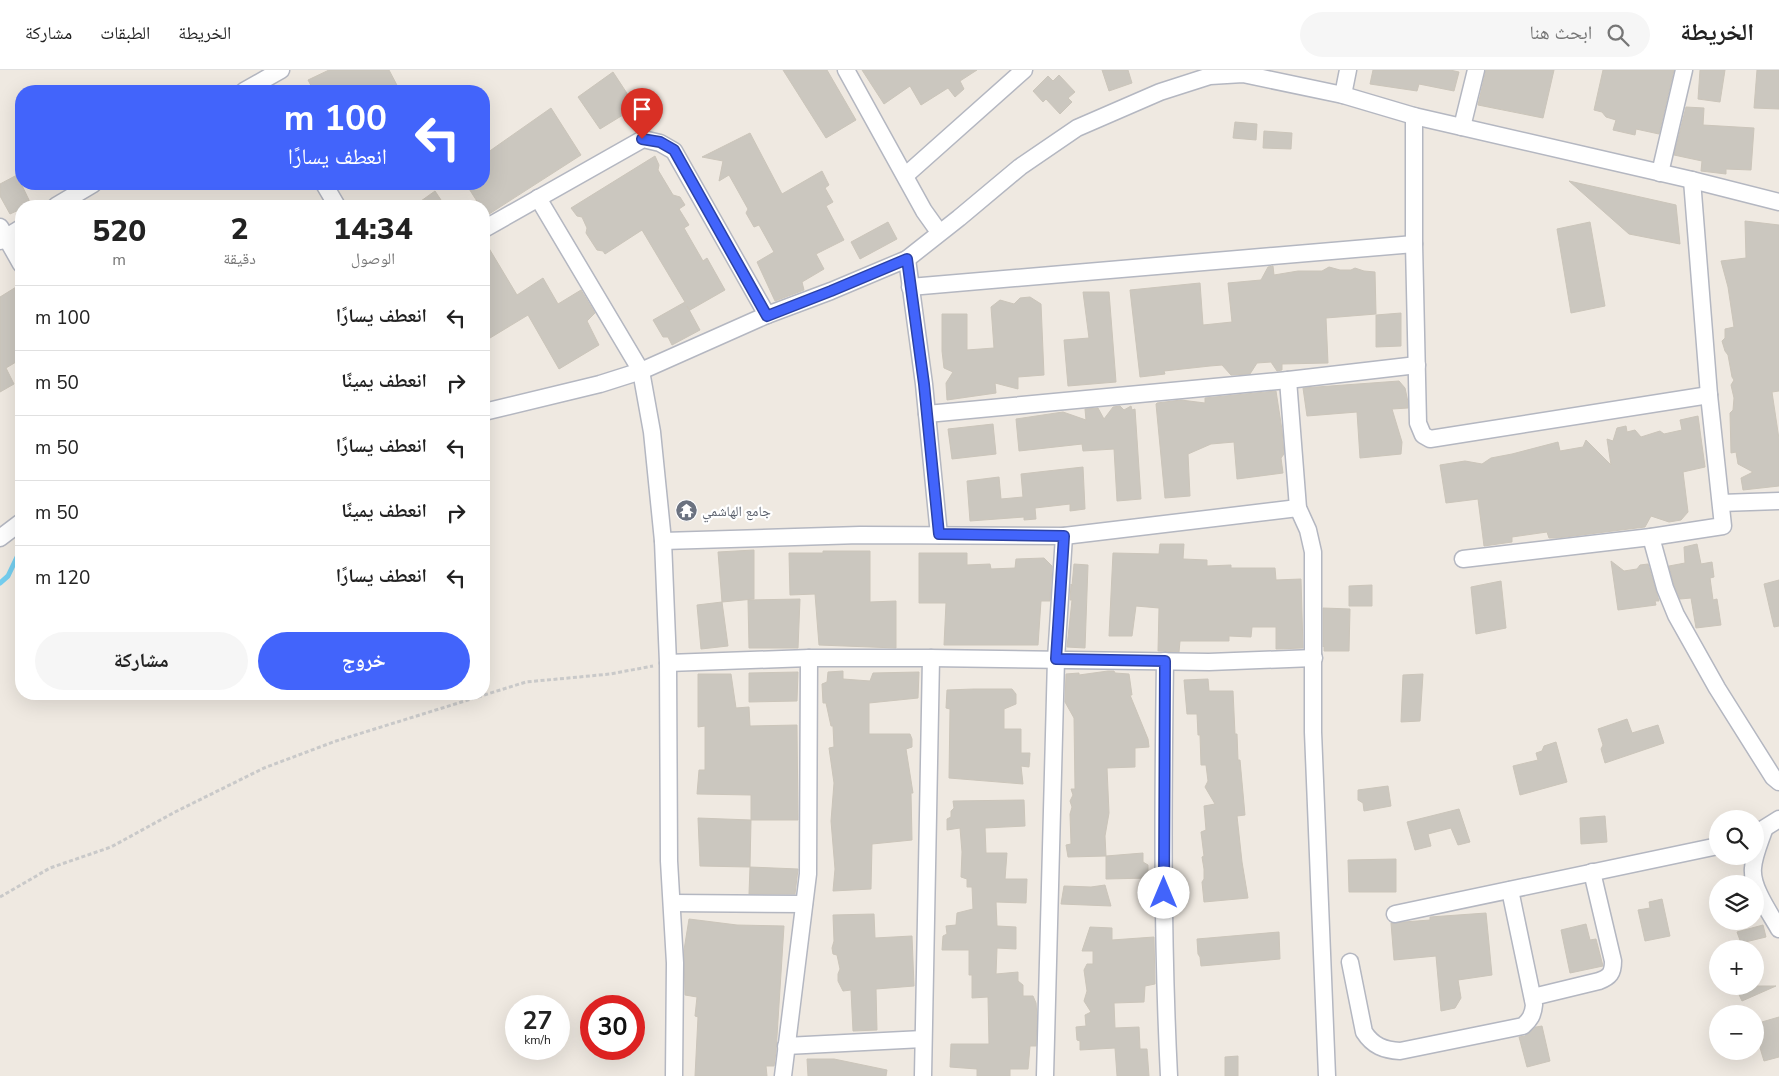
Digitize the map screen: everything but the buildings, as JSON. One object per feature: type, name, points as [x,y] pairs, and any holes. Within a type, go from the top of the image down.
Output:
[{"type":"street","points":[[254,84],[281,70]]},
{"type":"street","points":[[846,70],[906,175],[924,211],[939,232]]},
{"type":"street","points":[[906,175],[1024,70]]},
{"type":"street","points":[[1343,95],[1348,70]]},
{"type":"street","points":[[1462,127],[1476,70]]},
{"type":"street","points":[[1660,173],[1684,70]]},
{"type":"street","points":[[490,411],[600,384],[641,371],[767,316],[907,259],[1020,168],[1077,128],[1177,86],[1210,76],[1243,72],[1343,95],[1414,116],[1779,202]]},
{"type":"street","points":[[1414,116],[1414,244],[1418,424],[1422,435],[1430,439],[1709,395]]},
{"type":"street","points":[[490,226],[642,139],[660,142],[674,150],[767,316]]},
{"type":"street","points":[[1463,559],[1651,538],[1723,526],[1709,395],[1692,180]]},
{"type":"street","points":[[66,200],[83,190]]},
{"type":"street","points":[[538,198],[641,371],[652,432],[663,541],[668,663],[669,861],[675,962],[674,1076]]},
{"type":"street","points":[[15,230],[2,235],[15,255]]},
{"type":"street","points":[[910,287],[1414,244]]},
{"type":"street","points":[[907,259],[924,384],[939,534]]},
{"type":"street","points":[[926,414],[1417,366]]},
{"type":"street","points":[[1288,380],[1298,508],[1308,530],[1313,552],[1313,732],[1327,1076]]},
{"type":"street","points":[[1721,503],[1779,501]]},
{"type":"street","points":[[663,541],[939,534],[1064,536],[1298,508]]},
{"type":"street","points":[[0,538],[15,527]]},
{"type":"street","points":[[1045,1076],[1045,1005],[1056,659],[1064,536]]},
{"type":"street","points":[[1651,538],[1665,588],[1676,615],[1717,688],[1773,777],[1779,782]]},
{"type":"street","points":[[668,663],[809,658],[1209,662],[1314,658]]},
{"type":"street","points":[[783,1076],[808,874],[809,658]]},
{"type":"street","points":[[923,1076],[931,658]]},
{"type":"street","points":[[1165,661],[1164,901],[1170,1076]]},
{"type":"street","points":[[1764,829],[1779,819]]},
{"type":"street","points":[[1395,914],[1709,848]]},
{"type":"street","points":[[1753,865],[1754,882],[1779,929]]},
{"type":"street","points":[[1533,997],[1608,978],[1613,970],[1613,961],[1592,872]]},
{"type":"street","points":[[1350,962],[1364,1032],[1369,1040],[1387,1050],[1400,1051],[1523,1026],[1533,1013],[1533,997],[1510,890]]},
{"type":"street","points":[[672,903],[804,904]]},
{"type":"street","points":[[786,1046],[923,1039]]},
{"type":"path","points":[[490,693],[526,682],[610,674],[668,663]]},
{"type":"path","points":[[0,897],[50,868],[111,847],[175,812],[264,768],[336,741],[468,700]]},
{"type":"waterway","points":[[0,583],[8,576],[15,561]]},
{"type":"place","name":"جامع الهاشمي","points":[[686,511]]},
{"type":"route","points":[[642,139],[660,142],[674,150],[767,316],[907,259],[924,384],[939,534],[1064,536],[1056,659],[1165,661],[1164,893]]}]
